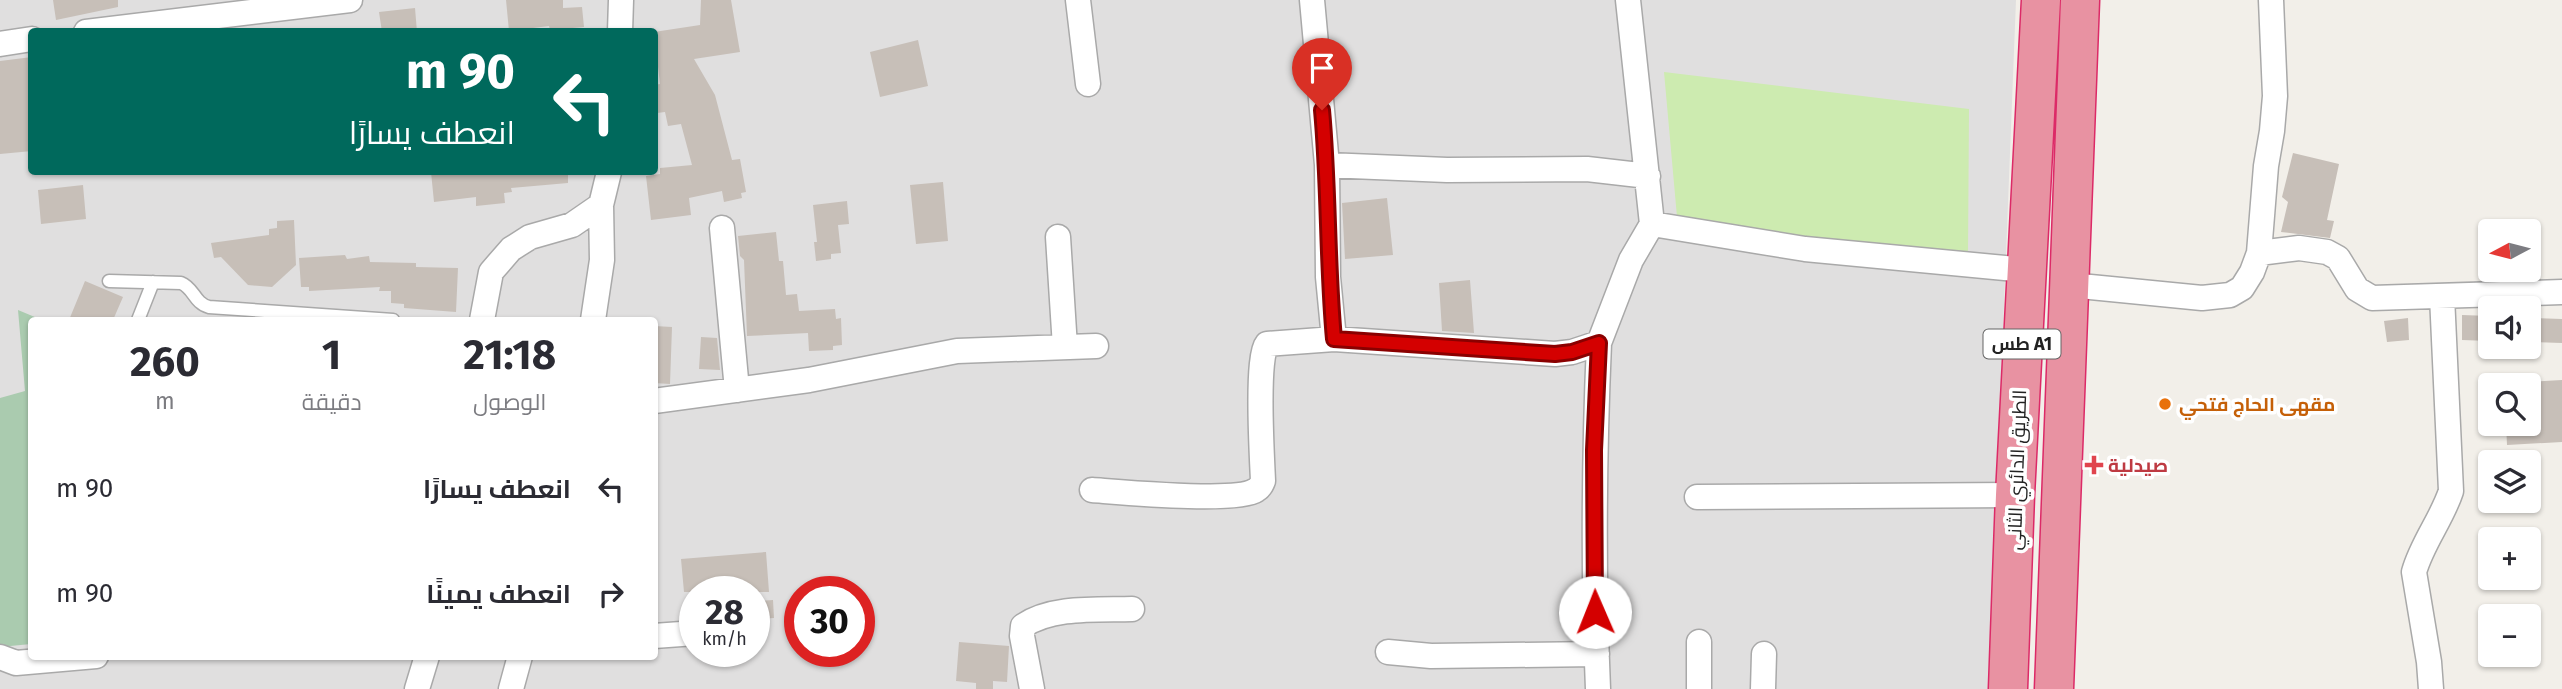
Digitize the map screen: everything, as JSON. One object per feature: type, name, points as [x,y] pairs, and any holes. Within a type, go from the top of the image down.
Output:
[{"type":"highway","name":"الطريق الدائري الثاني","points":[[2008,689],[2015,495],[2041,0]]},
{"type":"highway","name":"طس A1","points":[[2054,689],[2080,0]]},
{"type":"street","points":[[119,28],[350,0]]},
{"type":"street","points":[[620,28],[621,0]]},
{"type":"street","points":[[1078,0],[1088,84]]},
{"type":"street","points":[[1312,0],[1327,166],[1328,276],[1334,339]]},
{"type":"street","points":[[1598,689],[1594,591],[1594,475],[1599,343],[1631,260],[1652,224],[1628,0]]},
{"type":"street","points":[[2070,285],[2214,298],[2230,295],[2242,288],[2259,253],[2275,96],[2272,0]]},
{"type":"street","points":[[0,44],[28,40]]},
{"type":"street","points":[[1327,166],[1447,170],[1587,169],[1648,176]]},
{"type":"street","points":[[593,317],[602,260],[601,205],[608,175]]},
{"type":"street","points":[[483,317],[491,272],[510,249],[530,237],[572,225],[601,205]]},
{"type":"street","points":[[1652,224],[1805,249],[2026,270]]},
{"type":"street","points":[[722,228],[737,390]]},
{"type":"street","points":[[1058,237],[1065,347]]},
{"type":"street","points":[[2259,253],[2299,248],[2327,252],[2337,258],[2357,289],[2372,298],[2562,292]]},
{"type":"street","points":[[2431,689],[2430,662],[2414,572],[2451,491],[2442,296]]},
{"type":"street","points":[[1092,490],[1222,496],[1255,491],[1263,481],[1263,348],[1271,343],[1334,339],[1555,354],[1572,352],[1599,343]]},
{"type":"street","points":[[658,400],[808,380],[957,351],[1096,346]]},
{"type":"street","points":[[1697,497],[2015,495]]},
{"type":"street","points":[[1032,689],[1022,636],[1023,626],[1032,620],[1056,614],[1132,609]]},
{"type":"street","points":[[658,636],[679,634]]},
{"type":"street","points":[[1699,642],[1699,689]]},
{"type":"street","points":[[1388,652],[1431,656],[1597,654]]},
{"type":"street","points":[[1763,689],[1764,654]]},
{"type":"street","points":[[0,657],[16,663],[50,660]]},
{"type":"street","points":[[417,689],[426,660]]},
{"type":"street","points":[[511,689],[519,660]]},
{"type":"lane","points":[[109,281],[181,283],[188,286],[198,302],[209,307],[351,317]]},
{"type":"lane","points":[[139,317],[153,282]]},
{"type":"shaded area","points":[[0,0],[2016,0],[1989,689],[0,689]]},
{"type":"green space","points":[[1664,72],[1969,109],[1968,257],[1686,226],[1677,217]]},
{"type":"green space","points":[[18,310],[35,317],[28,317],[28,644],[0,647],[0,398],[25,391]]},
{"type":"building","points":[[53,0],[118,0],[118,7],[56,20]]},
{"type":"building","points":[[506,0],[563,0],[563,8],[582,7],[584,27],[509,28]]},
{"type":"building","points":[[701,0],[731,0],[740,52],[694,59],[715,95],[732,160],[740,159],[746,192],[741,193],[742,198],[724,202],[722,191],[689,198],[691,215],[651,220],[646,176],[660,174],[660,168],[692,165],[681,124],[668,126],[665,112],[658,113],[658,31],[700,25]]},
{"type":"building","points":[[415,8],[417,28],[381,28],[379,12]]},
{"type":"building","points":[[918,40],[928,86],[880,97],[870,52]]},
{"type":"building","points":[[28,58],[28,151],[0,154],[0,61]]},
{"type":"building","points":[[2293,153],[2339,164],[2327,220],[2334,221],[2330,238],[2281,232],[2288,202],[2282,197]]},
{"type":"building","points":[[431,175],[568,175],[568,183],[511,188],[512,192],[504,193],[505,203],[476,206],[476,197],[434,202]]},
{"type":"building","points":[[943,182],[948,241],[916,244],[910,185]]},
{"type":"building","points":[[83,185],[86,219],[41,224],[38,190]]},
{"type":"building","points":[[1387,198],[1393,255],[1345,259],[1342,203]]},
{"type":"building","points":[[847,201],[849,224],[838,225],[841,253],[831,254],[831,259],[816,261],[813,205]]},
{"type":"building","points":[[294,220],[296,265],[272,287],[248,285],[221,257],[214,258],[211,243],[269,235],[269,229],[277,228],[277,221]]},
{"type":"building","points":[[776,232],[779,261],[783,261],[786,295],[797,294],[799,311],[835,309],[836,319],[841,318],[842,345],[833,346],[833,350],[809,351],[808,333],[747,336],[744,260],[740,256],[738,236]]},
{"type":"building","points":[[345,255],[347,259],[369,256],[370,262],[416,263],[416,267],[458,268],[456,312],[404,308],[404,304],[391,303],[391,291],[379,291],[380,287],[309,291],[309,287],[301,287],[299,258]]},
{"type":"building","points":[[1470,280],[1474,333],[1442,331],[1439,283]]},
{"type":"building","points":[[85,281],[123,297],[114,317],[70,317]]},
{"type":"building","points":[[2462,315],[2478,316],[2478,341],[2462,340]]},
{"type":"building","points":[[2408,318],[2409,340],[2387,342],[2384,321]]},
{"type":"building","points":[[2541,318],[2562,319],[2562,343],[2541,342]]},
{"type":"building","points":[[658,326],[672,327],[670,384],[658,383]]},
{"type":"building","points":[[701,337],[717,338],[720,370],[699,369]]},
{"type":"building","points":[[2562,380],[2562,442],[2507,445],[2507,436],[2541,436],[2541,381]]},
{"type":"building","points":[[766,552],[768,576],[683,576],[681,559]]},
{"type":"building","points":[[770,600],[773,600],[774,618],[770,618]]},
{"type":"building","points":[[959,642],[1009,646],[1007,682],[993,681],[993,689],[976,689],[976,683],[956,681]]},
{"type":"place","name":"مقهى الحاج فتحي","points":[[2165,404]]},
{"type":"place","name":"صيدلية","points":[[2094,465]]},
{"type":"route","points":[[1322,110],[1327,166],[1328,276],[1334,339],[1555,354],[1572,352],[1599,343],[1594,450],[1595,612]]}]
